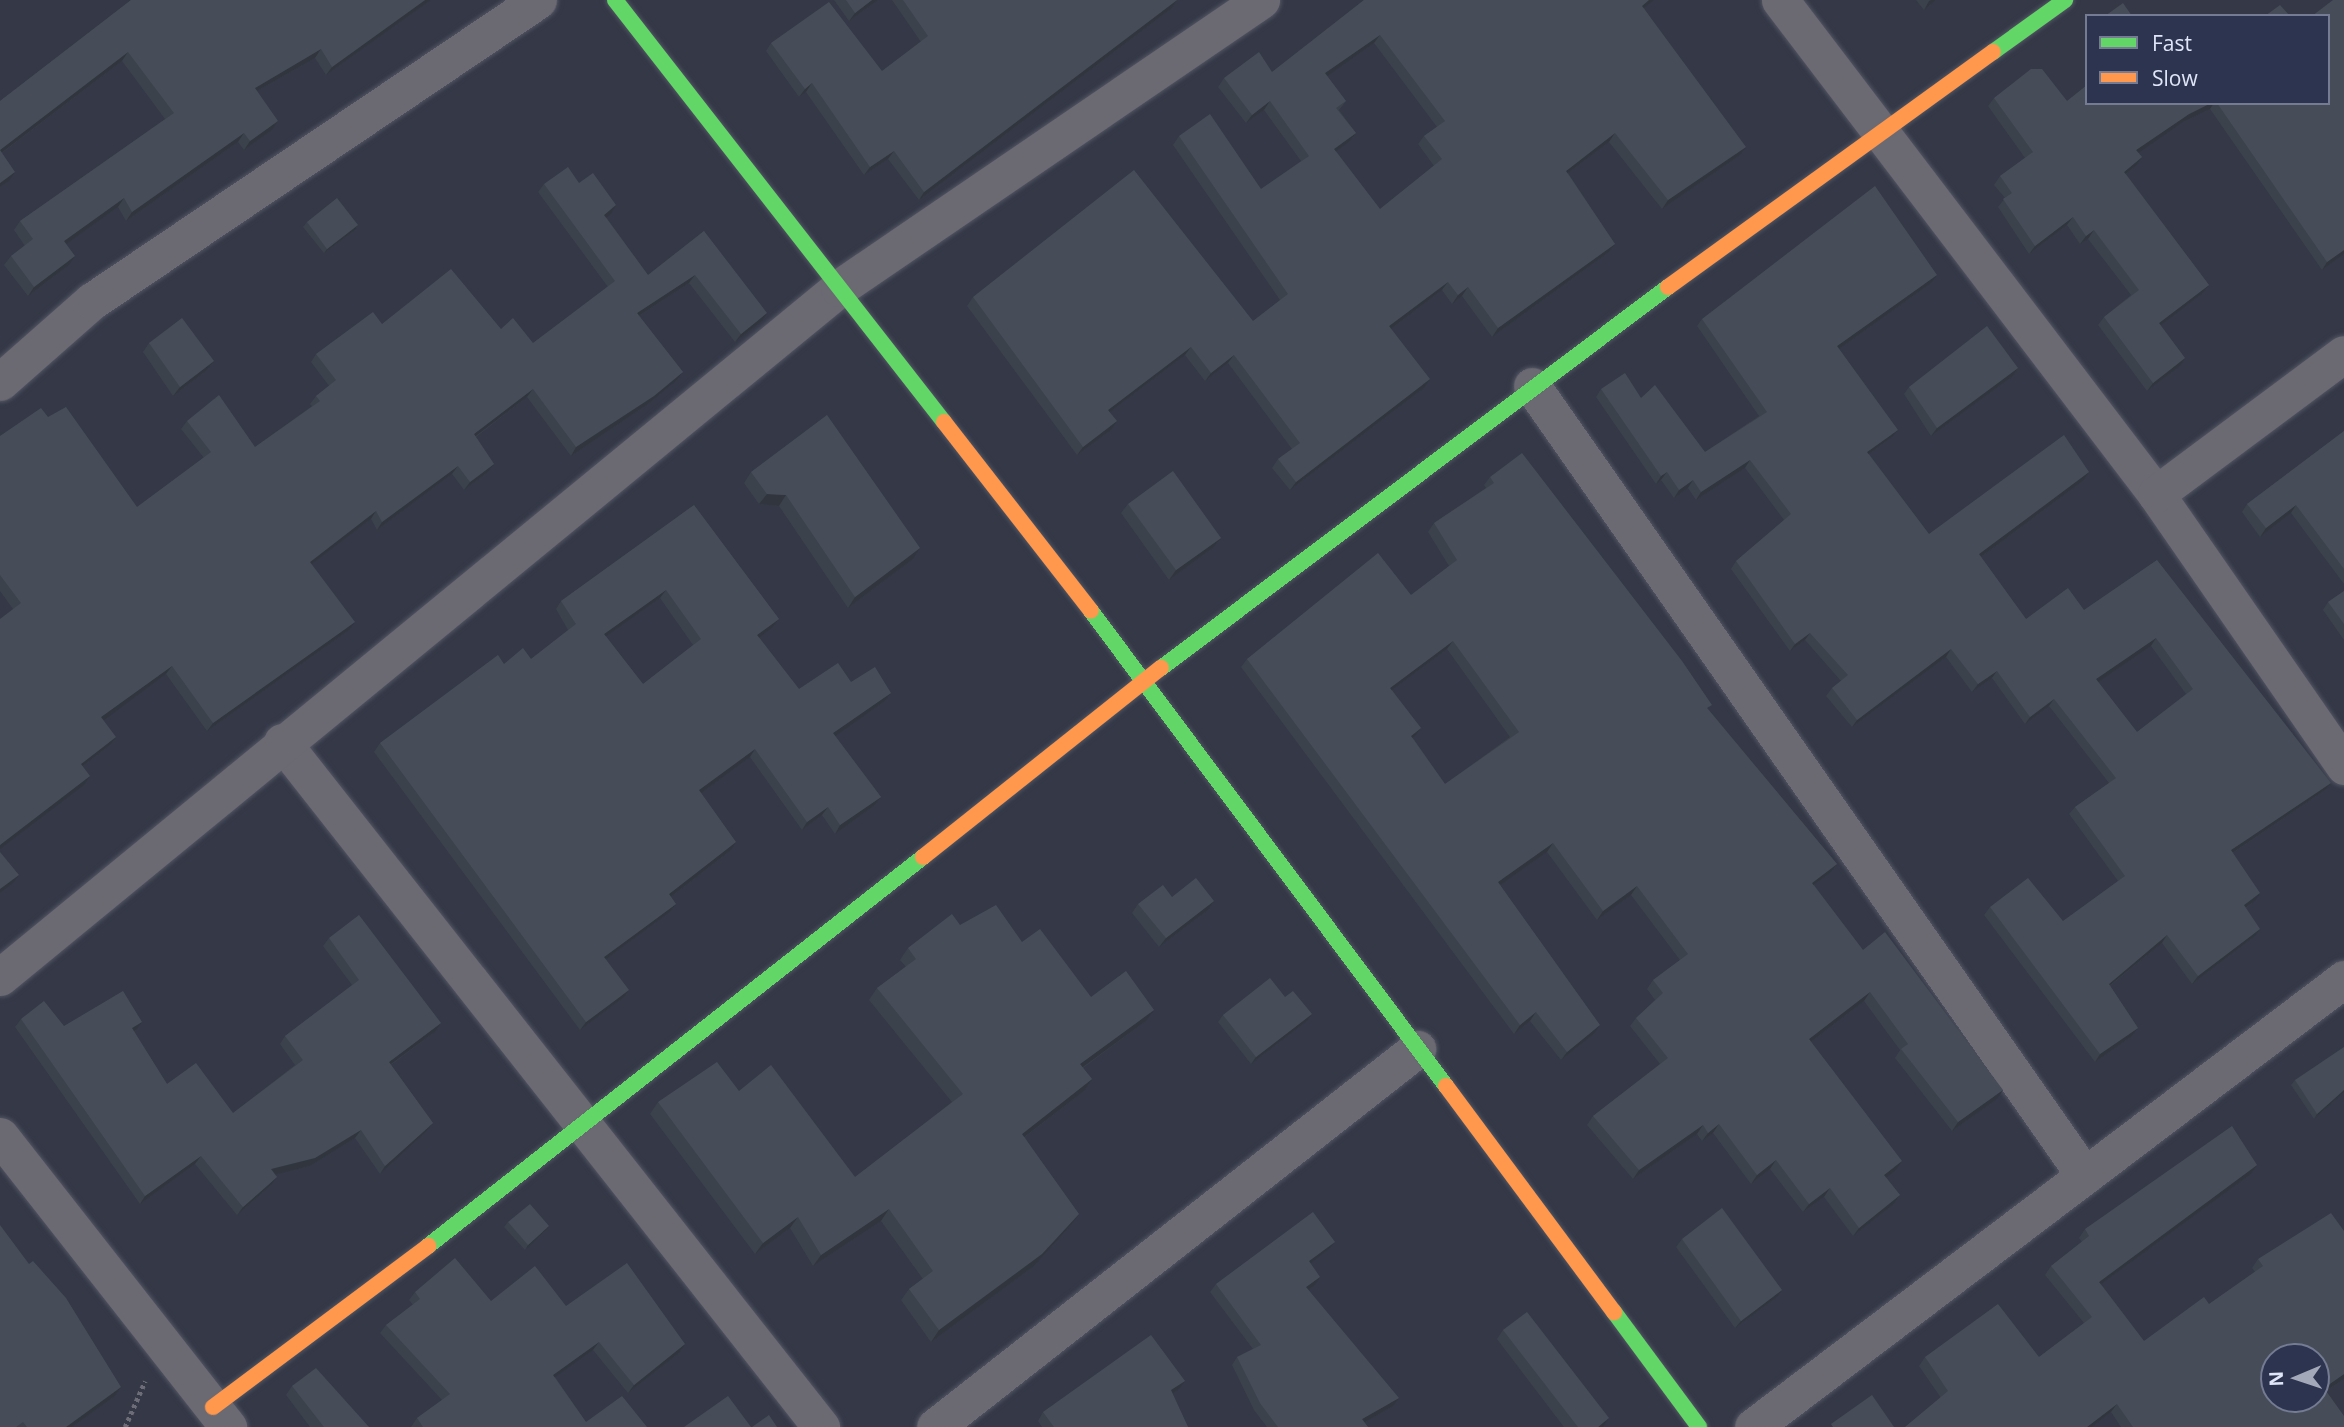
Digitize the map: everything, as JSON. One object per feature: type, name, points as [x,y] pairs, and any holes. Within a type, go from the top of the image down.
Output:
[{"type":"street","points":[[0,382],[92,301],[538,0]]},
{"type":"street","points":[[615,0],[1144,680],[1699,1427]]},
{"type":"street","points":[[1780,0],[2156,494],[2344,766]]},
{"type":"street","points":[[0,1136],[221,1417],[1144,680],[1532,386],[2065,0]]},
{"type":"street","points":[[0,977],[282,742],[839,288],[1238,6]]},
{"type":"street","points":[[2156,494],[2344,354]]},
{"type":"street","points":[[1532,386],[2085,1176]]},
{"type":"street","points":[[282,742],[581,1130],[821,1427]]},
{"type":"street","points":[[1753,1427],[2344,979]]},
{"type":"street","points":[[935,1427],[1417,1049]]},
{"type":"building","points":[[131,0],[425,0],[332,67],[321,49],[255,88],[278,121],[250,141],[244,133],[132,212],[124,198],[64,241],[75,256],[34,287],[11,256],[33,239],[20,221],[174,113],[128,52],[0,150],[0,101]]},
{"type":"building","points":[[846,0],[872,0],[855,13]]},
{"type":"building","points":[[903,0],[1177,0],[924,192],[894,151],[870,167],[812,83],[805,89],[771,43],[829,2],[882,71],[928,36]]},
{"type":"building","points":[[1364,0],[1649,0],[1642,6],[1746,147],[1668,200],[1615,133],[1566,171],[1615,244],[1498,328],[1468,287],[1458,295],[1448,282],[1389,326],[1430,379],[1296,482],[1278,459],[1300,443],[1234,355],[1211,373],[1191,347],[1108,410],[1117,421],[1083,447],[973,297],[1134,170],[1253,321],[1288,294],[1179,136],[1210,114],[1261,189],[1309,156],[1270,101],[1252,115],[1224,78],[1259,52],[1272,72]],"holes":[[[1380,35],[1445,121],[1424,136],[1442,159],[1380,209],[1334,149],[1356,133],[1336,108],[1346,101],[1325,73]]]},
{"type":"building","points":[[2333,0],[2344,0],[2344,250],[2327,262],[2218,105],[2330,105],[2330,14],[2315,14]]},
{"type":"building","points":[[2123,3],[2131,14],[2108,14]]},
{"type":"building","points":[[2280,5],[2288,14],[2268,14]]},
{"type":"building","points":[[2031,69],[2042,69],[2067,101],[2085,87],[2085,105],[2207,105],[2136,150],[2142,157],[2124,172],[2209,285],[2159,323],[2185,358],[2153,383],[2104,317],[2139,290],[2094,230],[2086,236],[2073,217],[2035,246],[2003,199],[2012,193],[2000,176],[2033,152],[1994,98]]},
{"type":"building","points":[[0,150],[15,172],[0,183]]},
{"type":"building","points":[[568,167],[579,183],[593,173],[616,205],[604,215],[648,275],[704,231],[767,313],[741,334],[695,275],[637,313],[683,372],[654,396],[576,447],[533,389],[474,434],[494,464],[470,482],[458,466],[382,522],[376,511],[310,562],[355,622],[213,723],[172,666],[101,717],[116,737],[81,764],[90,776],[0,845],[0,619],[21,603],[0,575],[0,436],[41,408],[48,417],[66,407],[137,507],[211,452],[187,421],[219,395],[255,447],[320,401],[316,396],[336,380],[316,354],[373,312],[382,324],[451,269],[501,329],[513,318],[533,343],[615,281],[544,184]]},
{"type":"building","points":[[1875,186],[1937,275],[1837,346],[1898,430],[1867,452],[1929,534],[2064,435],[2089,472],[1979,554],[2026,619],[2068,588],[2084,610],[2157,560],[2331,783],[2231,850],[2260,893],[2244,905],[2260,929],[2198,976],[2167,935],[2109,984],[2138,1028],[2100,1054],[1990,907],[2028,878],[2063,921],[2125,876],[2075,807],[2116,778],[2054,699],[2030,717],[1997,671],[1978,684],[1951,649],[1857,720],[1832,688],[1848,675],[1810,633],[1795,644],[1736,561],[1791,514],[1750,460],[1701,492],[1693,480],[1679,490],[1667,472],[1661,476],[1601,389],[1625,373],[1641,398],[1655,385],[1705,452],[1767,412],[1702,319]],"holes":[[[2156,638],[2193,689],[2137,732],[2096,679]]]},
{"type":"building","points":[[337,198],[358,225],[327,249],[307,222]]},
{"type":"building","points":[[182,318],[214,361],[180,387],[149,343]]},
{"type":"building","points":[[1987,326],[2018,368],[1937,428],[1909,387]]},
{"type":"building","points":[[827,415],[920,548],[855,597],[786,495],[767,494],[751,472]]},
{"type":"building","points":[[2344,431],[2344,569],[2296,505],[2266,528],[2247,504]]},
{"type":"building","points":[[1522,453],[1682,661],[1712,705],[1707,708],[1837,864],[1812,883],[1863,950],[1885,932],[2003,1090],[1958,1122],[1901,1049],[1908,1044],[1870,992],[1809,1039],[1902,1161],[1884,1175],[1900,1195],[1859,1228],[1830,1188],[1809,1204],[1776,1160],[1757,1175],[1719,1124],[1708,1133],[1703,1125],[1639,1170],[1593,1116],[1668,1058],[1636,1018],[1663,993],[1653,980],[1688,954],[1637,886],[1603,911],[1553,843],[1498,882],[1600,1025],[1567,1052],[1536,1012],[1520,1025],[1247,659],[1378,553],[1411,595],[1457,560],[1434,523],[1494,483],[1490,477]],"holes":[[[1453,641],[1519,732],[1445,784],[1411,736],[1421,728],[1390,688]]]},
{"type":"building","points":[[1173,471],[1221,538],[1176,570],[1128,504]]},
{"type":"building","points":[[694,505],[779,619],[757,635],[799,689],[838,663],[851,682],[875,667],[891,693],[833,733],[881,797],[840,825],[828,807],[807,822],[755,749],[699,790],[736,842],[669,894],[676,904],[604,957],[629,990],[586,1022],[380,743],[498,655],[504,664],[523,648],[531,659],[576,624],[561,601]],"holes":[[[666,590],[701,639],[643,684],[604,634]]]},
{"type":"building","points":[[2344,591],[2344,624],[2328,602]]},
{"type":"building","points":[[0,852],[19,875],[0,889]]},
{"type":"building","points":[[1196,878],[1214,901],[1166,938],[1138,904],[1163,885],[1172,897]]},
{"type":"building","points":[[996,905],[1022,942],[1040,929],[1091,997],[1126,971],[1154,1010],[1080,1064],[1092,1079],[1022,1134],[1079,1214],[1042,1254],[939,1330],[909,1289],[933,1271],[889,1209],[821,1255],[798,1217],[763,1243],[658,1102],[717,1062],[739,1091],[771,1065],[855,1177],[963,1094],[877,988],[916,959],[908,948],[952,914],[960,925]]},
{"type":"building","points":[[359,915],[441,1023],[389,1062],[433,1123],[385,1166],[361,1130],[315,1158],[271,1169],[277,1177],[243,1207],[201,1156],[145,1196],[21,1019],[44,1001],[64,1026],[123,991],[142,1022],[132,1028],[167,1084],[196,1063],[233,1113],[303,1060],[285,1036],[359,980],[329,938]]},
{"type":"building","points":[[1270,978],[1285,997],[1293,991],[1312,1014],[1256,1057],[1223,1015]]},
{"type":"building","points":[[2344,1047],[2344,1090],[2317,1114],[2295,1080]]},
{"type":"building","points":[[2232,1126],[2257,1165],[2099,1282],[2144,1341],[2204,1297],[2209,1304],[2263,1266],[2258,1259],[2331,1213],[2344,1231],[2344,1374],[2330,1384],[2330,1343],[2260,1343],[2260,1413],[2330,1413],[2330,1396],[2344,1416],[2344,1427],[2133,1427],[2117,1404],[2087,1427],[1905,1427],[1948,1391],[1925,1357],[1998,1304],[2039,1357],[2092,1317],[2051,1266],[2089,1236],[2085,1229]]},
{"type":"building","points":[[530,1204],[549,1226],[528,1245],[508,1222]]},
{"type":"building","points":[[1722,1208],[1782,1290],[1741,1321],[1682,1239]]},
{"type":"building","points":[[1313,1212],[1335,1242],[1309,1261],[1320,1277],[1306,1287],[1399,1398],[1362,1419],[1368,1427],[1278,1427],[1260,1403],[1237,1357],[1261,1345],[1216,1284]]},
{"type":"building","points":[[0,1225],[29,1264],[33,1261],[66,1298],[121,1387],[66,1427],[27,1427],[23,1422],[16,1427],[0,1427]]},
{"type":"building","points":[[455,1258],[491,1301],[535,1266],[566,1306],[627,1263],[685,1344],[634,1385],[599,1342],[553,1375],[586,1422],[622,1396],[647,1427],[423,1427],[417,1418],[450,1394],[386,1325],[420,1299],[415,1292]]},
{"type":"building","points":[[1527,1312],[1609,1418],[1598,1427],[1578,1427],[1503,1330]]},
{"type":"building","points":[[1151,1335],[1185,1381],[1171,1390],[1188,1427],[1054,1427],[1043,1412]]},
{"type":"building","points":[[316,1368],[369,1427],[324,1427],[292,1386]]},
{"type":"building","points":[[1872,1395],[1894,1427],[1833,1427],[1831,1424]]},
{"type":"building","points":[[728,1396],[751,1427],[684,1427]]},
{"type":"building","points":[[769,1415],[777,1427],[752,1427]]},
{"type":"traffic: fast","points":[[615,0],[944,422]]},
{"type":"traffic: fast","points":[[1993,52],[2065,0]]},
{"type":"traffic: fast","points":[[1161,668],[1668,287]]},
{"type":"traffic: fast","points":[[1091,611],[1446,1086]]},
{"type":"traffic: fast","points":[[428,1246],[923,857]]},
{"type":"traffic: fast","points":[[1614,1312],[1699,1427]]},
{"type":"traffic: slow","points":[[1668,287],[1993,52]]},
{"type":"traffic: slow","points":[[944,422],[1091,611]]},
{"type":"traffic: slow","points":[[923,857],[1161,668]]},
{"type":"traffic: slow","points":[[1446,1086],[1614,1312]]},
{"type":"traffic: slow","points":[[213,1407],[428,1246]]}]
